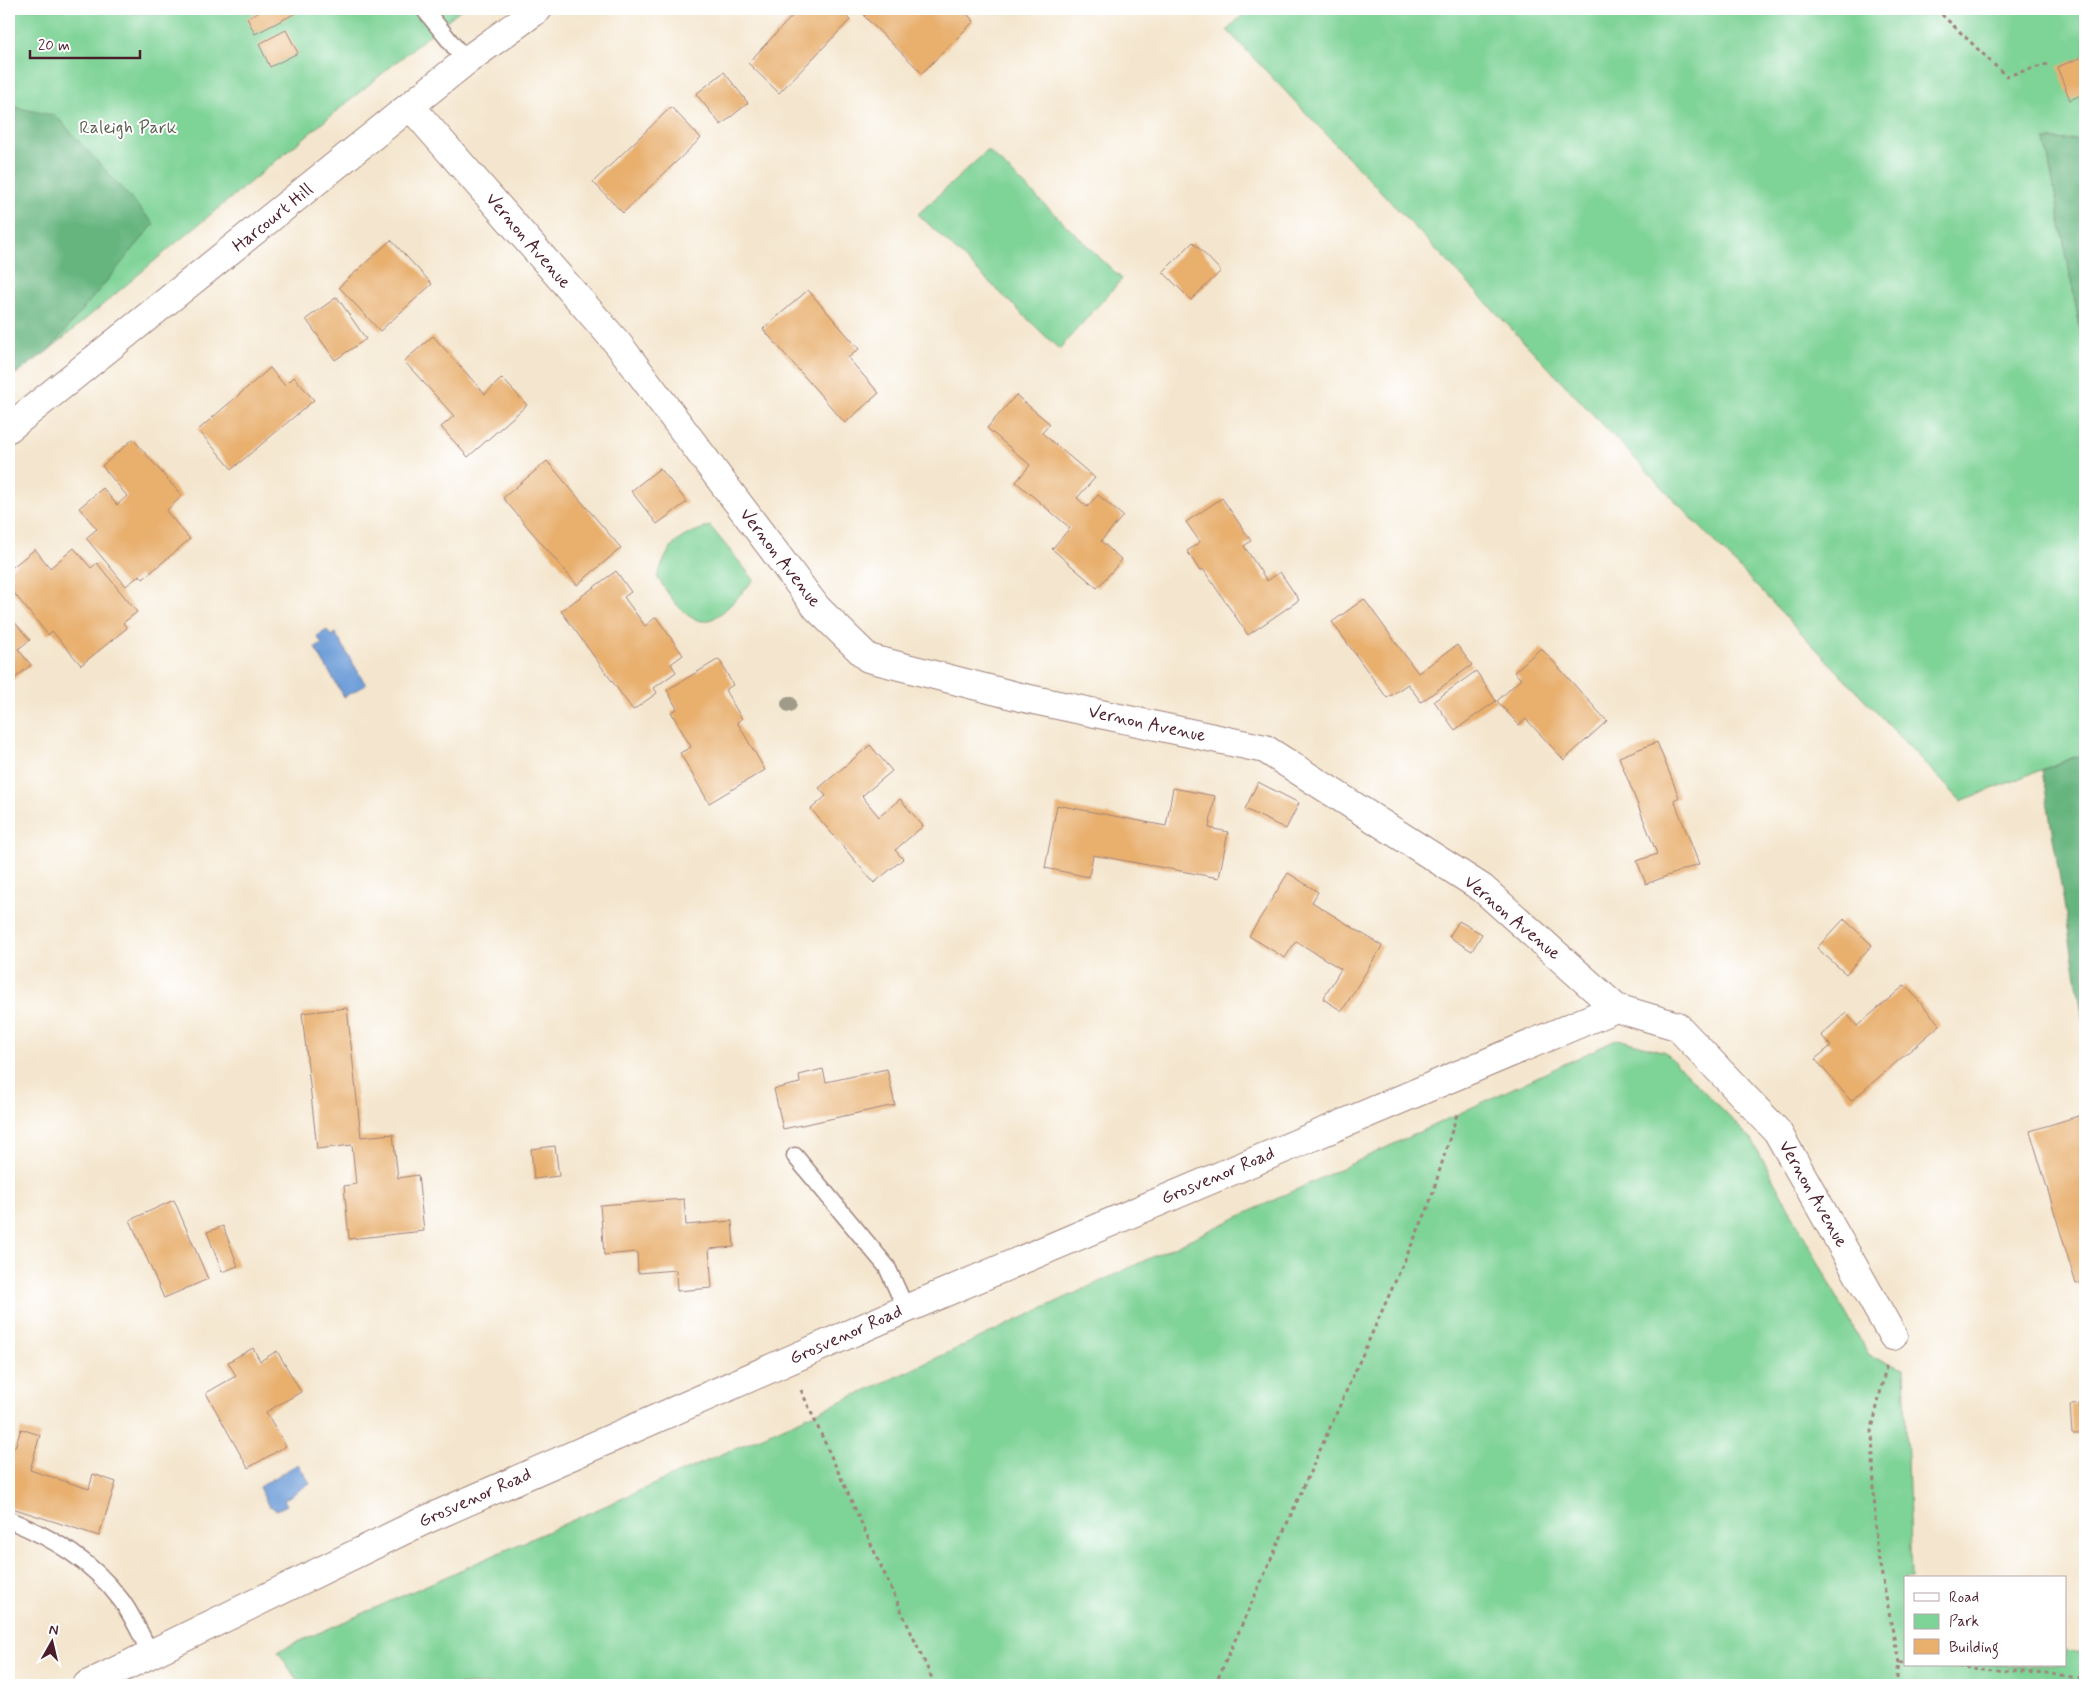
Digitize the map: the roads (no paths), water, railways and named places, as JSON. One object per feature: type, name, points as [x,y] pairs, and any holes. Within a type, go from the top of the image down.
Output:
[{"type":"street","name":"Harcourt Hill","points":[[9,428],[466,61],[538,9]]},
{"type":"street","name":"Vernon Avenue","points":[[411,107],[619,345],[817,608],[868,658],[1020,697],[1265,749],[1482,888],[1616,1008],[1677,1026],[1777,1131],[1893,1336]]},
{"type":"street","name":"Grosvenor Road","points":[[87,1685],[423,1521],[906,1309],[1616,1008]]},
{"type":"lane","points":[[424,9],[466,61]]},
{"type":"lane","points":[[795,1156],[887,1267],[906,1309]]},
{"type":"lane","points":[[9,1520],[40,1533],[68,1549],[99,1575],[122,1601],[151,1654]]},
{"type":"water","points":[[327,630],[331,636],[335,633],[366,685],[344,697],[315,648],[322,644],[317,636]]},
{"type":"water","points":[[298,1464],[310,1483],[284,1500],[287,1505],[277,1510],[268,1505],[259,1487]]},
{"type":"park label","name":"Raleigh Park","points":[[128,128]]}]
